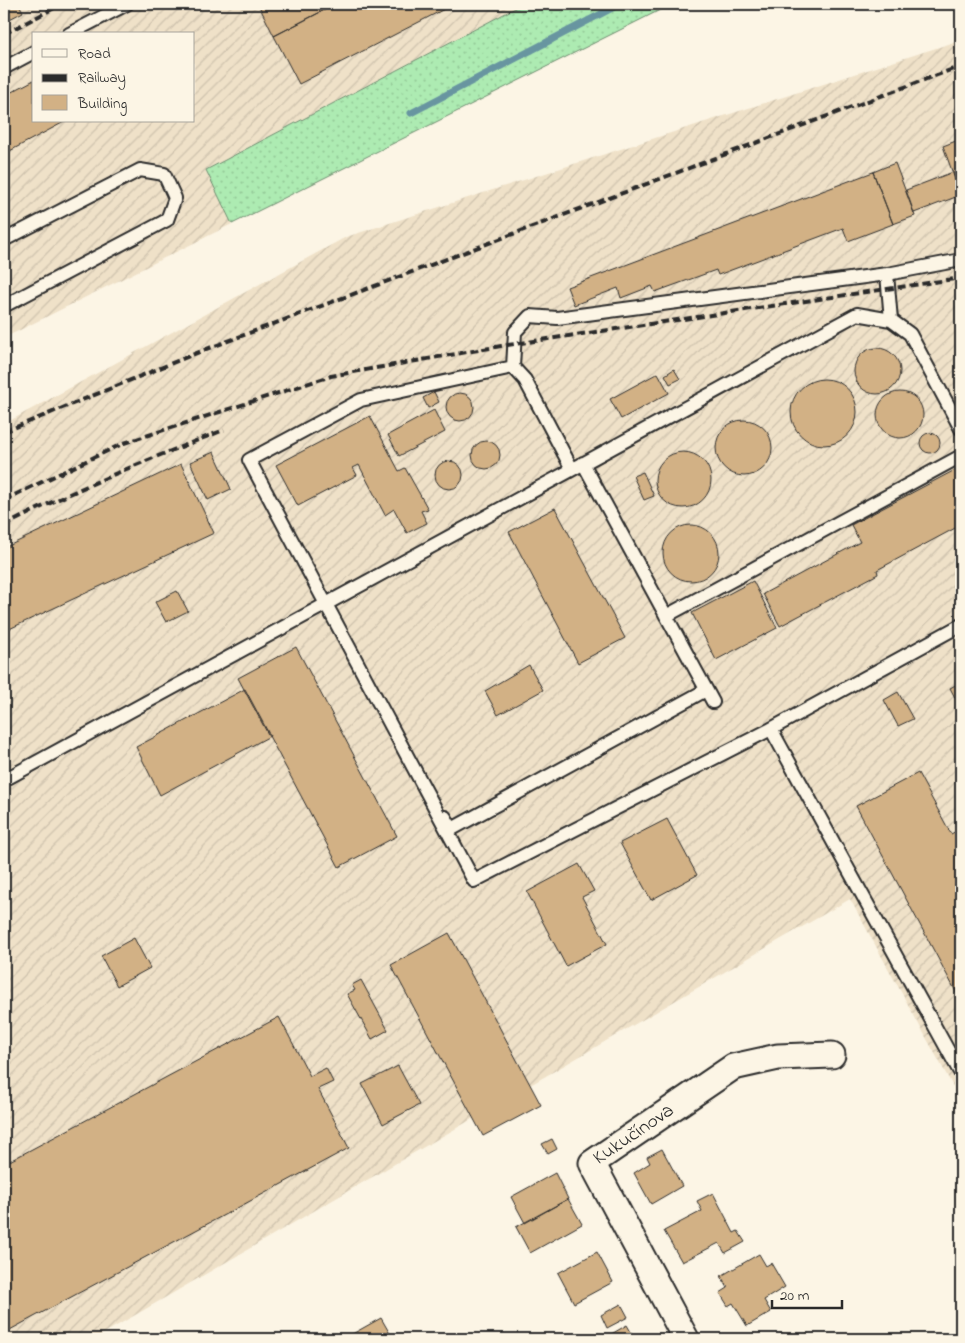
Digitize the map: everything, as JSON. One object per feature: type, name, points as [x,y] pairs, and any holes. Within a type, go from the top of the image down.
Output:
[{"type":"street","name":"Kukučínova","points":[[686,1339],[592,1163],[733,1067],[778,1057],[832,1056]]},
{"type":"lane","points":[[74,32],[127,4]]},
{"type":"lane","points":[[4,68],[32,53]]},
{"type":"lane","points":[[4,240],[140,170],[164,174],[175,198],[167,220],[4,306]]},
{"type":"lane","points":[[713,702],[666,616],[578,466],[525,380],[513,367],[515,332],[530,316],[557,318],[887,274],[961,260]]},
{"type":"lane","points":[[887,274],[891,320]]},
{"type":"lane","points":[[4,780],[857,314],[891,320],[910,334],[961,429]]},
{"type":"lane","points":[[513,367],[360,400],[249,460],[474,881],[771,729],[961,625]]},
{"type":"lane","points":[[666,616],[961,456]]},
{"type":"lane","points":[[325,603],[452,829],[706,690]]},
{"type":"lane","points":[[771,729],[961,1074]]},
{"type":"shaded area","points":[[4,4],[523,4],[206,170],[232,224],[4,338]]},
{"type":"shaded area","points":[[961,40],[961,1101],[850,899],[94,1339],[4,1339],[4,424],[346,237]]},
{"type":"green space","points":[[523,4],[672,4],[232,224],[206,170]]},
{"type":"building","points":[[4,4],[19,4],[23,12],[4,22]]},
{"type":"building","points":[[258,4],[336,4],[274,36]]},
{"type":"building","points":[[336,4],[454,4],[299,84],[274,36]]},
{"type":"building","points":[[32,81],[32,122],[64,122],[4,154],[4,96]]},
{"type":"building","points":[[961,139],[961,196],[943,146]]},
{"type":"building","points":[[895,163],[915,216],[893,224],[873,172]]},
{"type":"building","points":[[873,172],[893,224],[848,241],[843,228],[718,275],[716,270],[655,292],[652,286],[621,298],[618,288],[574,305],[567,287]]},
{"type":"building","points":[[953,172],[961,195],[914,213],[906,190]]},
{"type":"building","points":[[877,348],[890,352],[896,358],[900,371],[896,384],[890,390],[877,394],[864,390],[858,384],[854,371],[858,358],[864,352]]},
{"type":"building","points":[[674,369],[680,379],[670,384],[665,375]]},
{"type":"building","points":[[658,373],[669,393],[621,419],[610,399]]},
{"type":"building","points":[[824,379],[837,381],[852,394],[855,399],[857,412],[855,425],[842,440],[837,443],[824,445],[811,443],[796,430],[793,425],[791,412],[793,399],[806,384],[811,381]]},
{"type":"building","points":[[434,392],[439,402],[428,408],[423,398]]},
{"type":"building","points":[[900,392],[913,396],[919,402],[923,415],[919,428],[913,434],[900,438],[887,434],[881,428],[877,415],[881,402],[887,396]]},
{"type":"building","points":[[460,393],[470,397],[474,407],[470,417],[460,421],[450,417],[446,407],[450,397]]},
{"type":"building","points":[[434,410],[445,432],[399,456],[388,435]]},
{"type":"building","points":[[370,416],[399,471],[405,468],[428,509],[421,511],[427,523],[407,533],[394,509],[385,515],[359,465],[353,468],[357,475],[298,506],[276,465]]},
{"type":"building","points":[[744,420],[759,425],[767,433],[772,448],[767,463],[759,471],[744,476],[729,471],[721,463],[716,448],[721,433],[729,425]]},
{"type":"building","points":[[930,433],[937,436],[940,443],[937,450],[930,453],[923,450],[920,443],[923,436]]},
{"type":"building","points":[[486,441],[496,445],[500,455],[496,465],[486,469],[476,465],[472,455],[476,445]]},
{"type":"building","points":[[214,452],[231,489],[208,500],[190,462]]},
{"type":"building","points":[[683,452],[694,454],[703,460],[709,469],[711,480],[709,491],[703,500],[694,506],[683,508],[672,506],[663,500],[657,491],[655,480],[657,469],[663,460],[672,454]]},
{"type":"building","points":[[449,461],[459,465],[463,475],[459,485],[449,489],[439,485],[435,475],[439,465]]},
{"type":"building","points":[[181,464],[214,533],[5,631],[4,548]]},
{"type":"building","points":[[955,470],[961,481],[961,525],[877,570],[878,574],[780,626],[763,594],[860,542],[851,525]]},
{"type":"building","points":[[643,472],[654,496],[644,500],[633,476]]},
{"type":"building","points":[[555,508],[625,638],[578,663],[509,532]]},
{"type":"building","points":[[691,525],[711,533],[719,553],[711,573],[691,581],[671,573],[663,553],[671,533]]},
{"type":"building","points":[[753,581],[777,628],[716,660],[692,613]]},
{"type":"building","points":[[177,591],[188,611],[166,622],[155,602]]},
{"type":"building","points":[[296,647],[397,836],[339,867],[238,678]]},
{"type":"building","points":[[529,665],[543,690],[498,715],[485,691]]},
{"type":"building","points":[[961,682],[961,709],[950,688]]},
{"type":"building","points":[[245,689],[270,736],[160,795],[136,747]]},
{"type":"building","points":[[898,692],[913,719],[898,726],[884,700]]},
{"type":"building","points":[[918,773],[951,834],[960,829],[961,832],[961,1001],[856,806]]},
{"type":"building","points":[[667,819],[697,875],[651,900],[620,843]]},
{"type":"building","points":[[579,864],[594,891],[582,897],[607,944],[566,966],[527,892]]},
{"type":"building","points":[[449,933],[541,1105],[483,1136],[391,965]]},
{"type":"building","points":[[134,938],[150,968],[117,986],[101,956]]},
{"type":"building","points":[[361,980],[388,1030],[372,1039],[347,994],[355,990],[352,985]]},
{"type":"building","points":[[279,1017],[310,1076],[326,1068],[333,1082],[318,1089],[349,1148],[6,1332],[4,1327],[4,1164]]},
{"type":"building","points":[[398,1066],[419,1105],[383,1124],[362,1084]]},
{"type":"building","points":[[552,1139],[557,1149],[548,1154],[542,1144]]},
{"type":"building","points":[[662,1149],[682,1186],[651,1204],[634,1173],[650,1163],[647,1157]]},
{"type":"building","points":[[555,1173],[568,1199],[525,1223],[511,1197]]},
{"type":"building","points":[[713,1193],[734,1233],[738,1231],[745,1242],[725,1253],[719,1243],[682,1262],[664,1231],[702,1211],[697,1201]]},
{"type":"building","points":[[568,1199],[582,1224],[530,1253],[516,1227]]},
{"type":"building","points":[[597,1252],[613,1282],[574,1303],[558,1273]]},
{"type":"building","points":[[759,1254],[766,1266],[771,1263],[785,1287],[764,1300],[771,1312],[747,1326],[733,1303],[728,1306],[720,1293],[728,1288],[721,1276]]},
{"type":"building","points":[[621,1304],[628,1317],[607,1328],[601,1315]]},
{"type":"building","points":[[381,1318],[393,1339],[348,1339],[347,1337]]},
{"type":"building","points":[[627,1325],[635,1339],[606,1339],[608,1336]]},
{"type":"building","points":[[783,1333],[787,1339],[772,1339]]},
{"type":"building","points":[[807,1333],[811,1339],[797,1339]]},
{"type":"waterway","points":[[411,113],[620,4]]},
{"type":"railway","points":[[4,34],[62,4]]},
{"type":"railway","points":[[4,432],[204,350],[961,66]]},
{"type":"railway","points":[[4,500],[124,443],[331,376],[501,346],[961,278]]},
{"type":"railway","points":[[4,526],[112,475],[224,430]]}]
